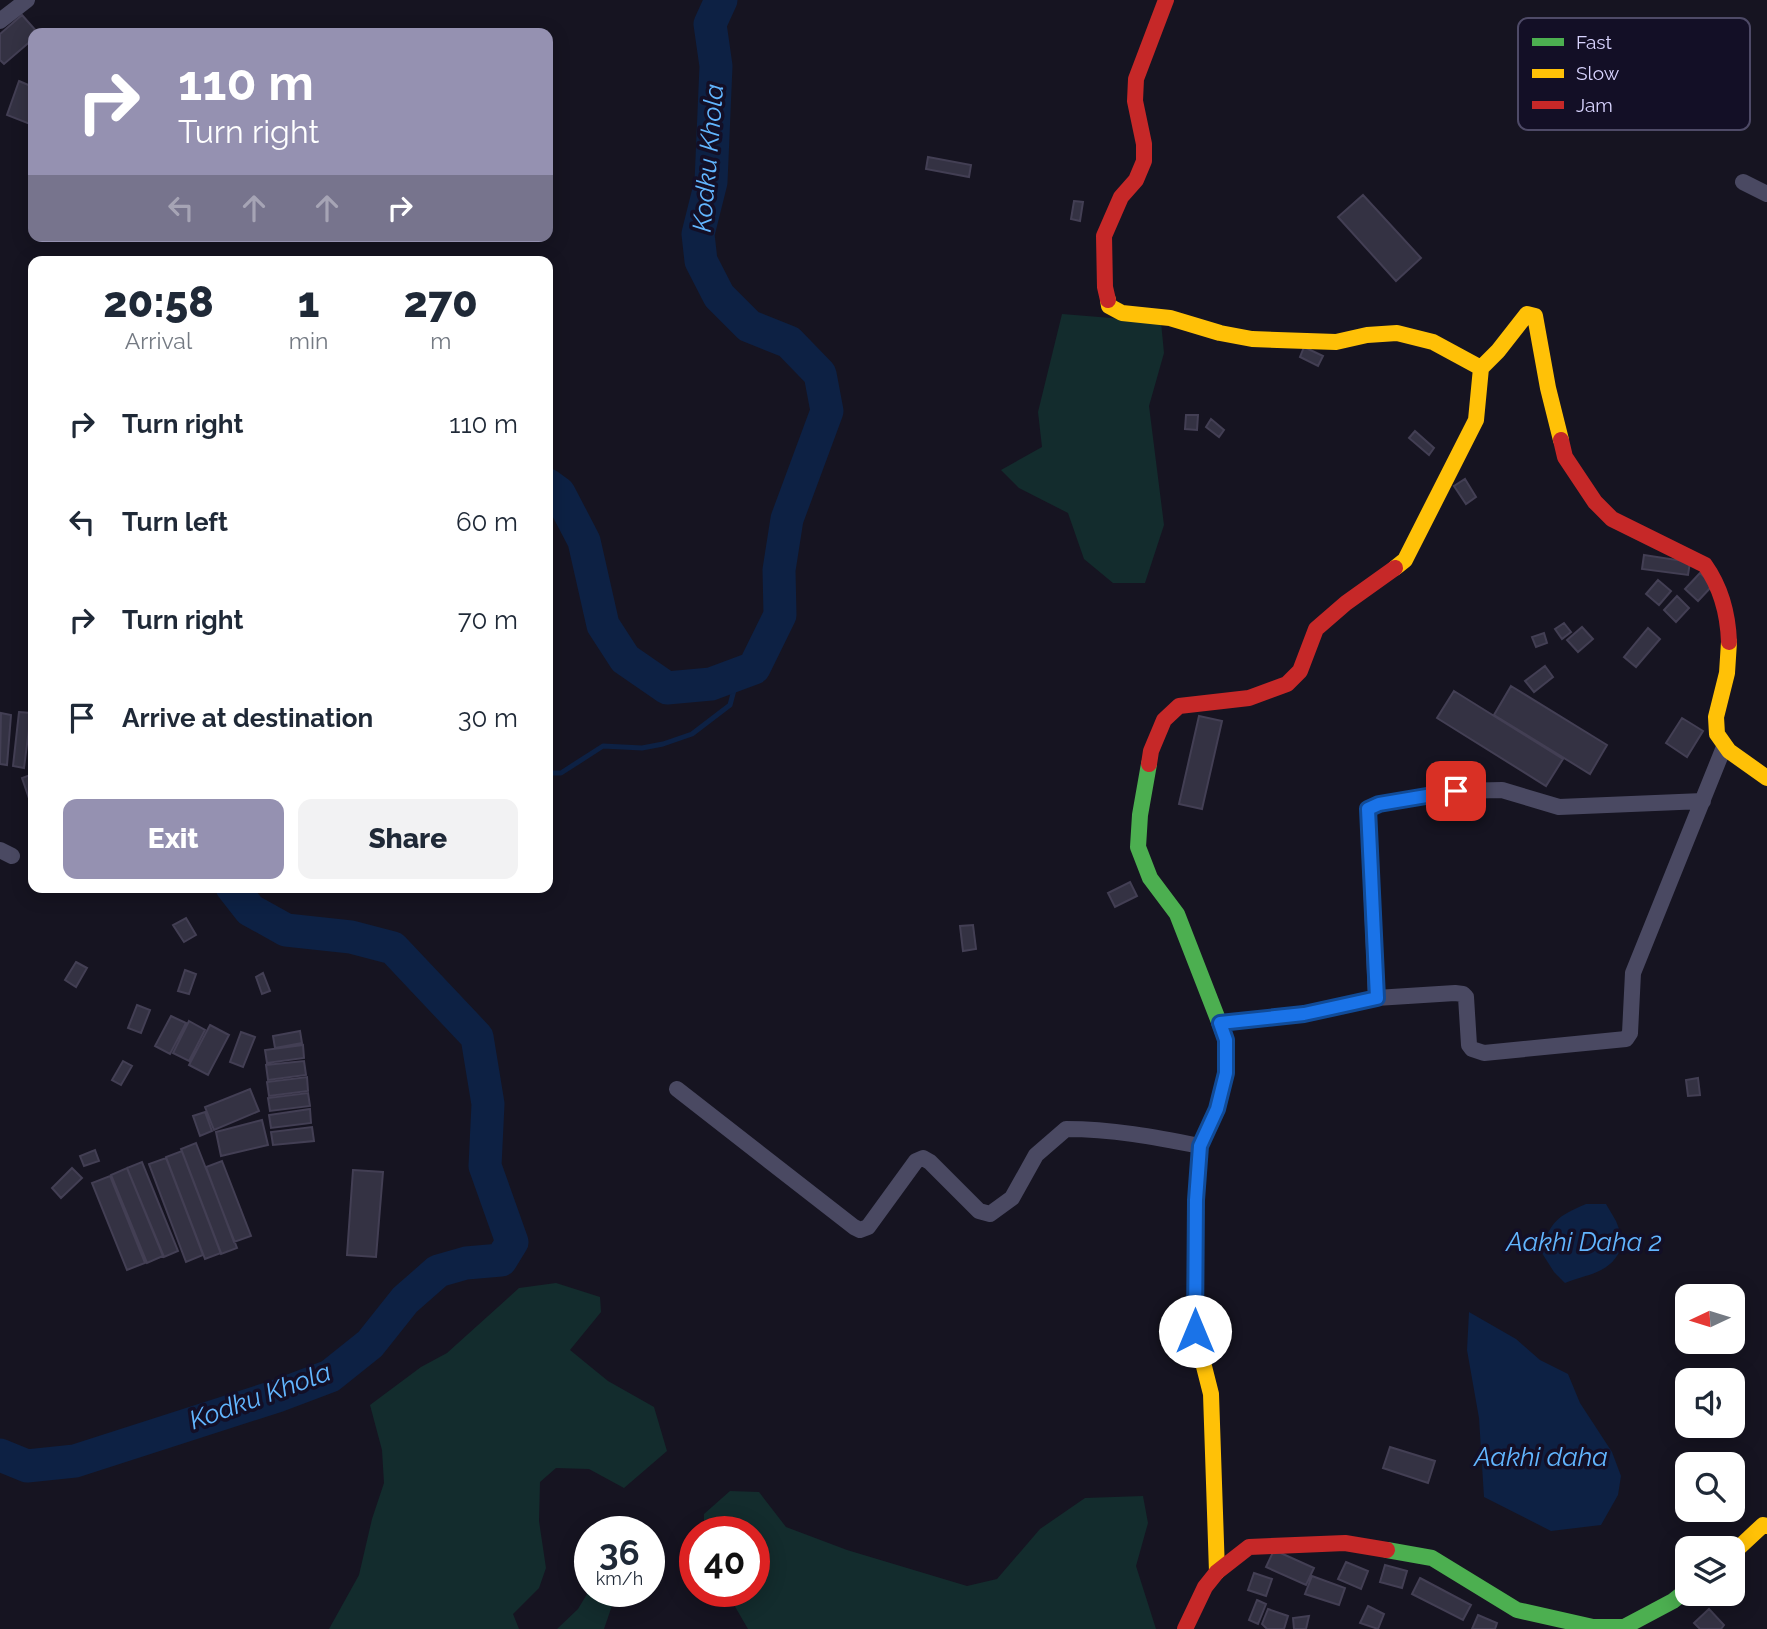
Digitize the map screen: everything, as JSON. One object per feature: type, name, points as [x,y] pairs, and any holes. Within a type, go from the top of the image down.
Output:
[{"type":"street","points":[[0,21],[27,0]]},
{"type":"street","points":[[1166,0],[1136,79],[1135,101],[1144,144],[1144,160],[1136,180],[1121,197],[1104,236],[1105,287],[1109,306],[1122,313],[1170,318],[1220,333],[1252,339],[1336,342],[1367,335],[1397,334],[1433,342],[1481,368]]},
{"type":"street","points":[[1743,182],[1767,194]]},
{"type":"street","points":[[1217,1572],[1211,1394],[1195,1331],[1196,1200],[1200,1146],[1217,1109],[1226,1073],[1226,1040],[1177,914],[1150,878],[1138,847],[1150,751],[1164,720],[1179,706],[1250,698],[1287,684],[1300,671],[1316,629],[1346,603],[1405,560],[1476,421],[1481,368],[1527,314],[1535,316],[1548,387],[1566,457],[1595,502],[1612,519],[1705,565],[1716,577],[1723,598],[1728,637],[1727,671],[1715,725],[1717,736],[1724,747],[1767,778]]},
{"type":"street","points":[[1220,1023],[1304,1014],[1377,998],[1464,994],[1469,1045],[1472,1049],[1484,1053],[1626,1039],[1630,1033],[1633,973],[1724,747]]},
{"type":"street","points":[[1377,998],[1368,809],[1379,804],[1456,791],[1502,790],[1559,807],[1703,801]]},
{"type":"street","points":[[677,1089],[860,1230],[868,1227],[916,1161],[923,1158],[979,1211],[990,1213],[1012,1198],[1036,1155],[1066,1129],[1138,1133],[1200,1146]]},
{"type":"street","points":[[1745,1542],[1763,1525],[1767,1526]]},
{"type":"street","points":[[1185,1629],[1205,1587],[1217,1572],[1249,1547],[1345,1543],[1432,1558],[1517,1610],[1592,1627],[1625,1628],[1675,1599]]},
{"type":"green space","points":[[1062,314],[1161,322],[1164,353],[1149,406],[1164,525],[1145,583],[1113,583],[1084,559],[1068,513],[1019,488],[1001,470],[1042,447],[1038,412]]},
{"type":"green space","points":[[556,1283],[600,1297],[601,1312],[570,1350],[608,1381],[654,1407],[667,1451],[624,1488],[589,1469],[556,1468],[540,1482],[539,1521],[546,1568],[539,1588],[513,1614],[519,1629],[329,1629],[359,1575],[372,1519],[384,1483],[382,1450],[370,1405],[421,1367],[447,1353],[519,1288]]},
{"type":"green space","points":[[730,1491],[759,1492],[786,1527],[847,1550],[967,1586],[997,1579],[1040,1529],[1085,1498],[1143,1496],[1148,1523],[1136,1566],[1156,1629],[748,1629],[735,1607],[770,1607],[770,1516],[704,1514]]},
{"type":"green space","points":[[612,1607],[604,1629],[557,1629],[578,1609]]},
{"type":"water","name":"Aakhi Daha 2","points":[[1586,1204],[1606,1204],[1624,1242],[1614,1260],[1607,1266],[1593,1274],[1565,1283],[1554,1272],[1540,1250],[1548,1232],[1557,1221],[1568,1212]]},
{"type":"water","name":"Aakhi daha","points":[[1469,1312],[1516,1339],[1540,1360],[1568,1374],[1580,1403],[1612,1452],[1621,1476],[1618,1495],[1601,1525],[1551,1531],[1484,1497],[1479,1418],[1467,1350]]},
{"type":"building","points":[[22,15],[34,28],[28,28],[28,43],[4,64],[0,60],[0,34]]},
{"type":"building","points":[[19,81],[28,85],[28,123],[7,115]]},
{"type":"building","points":[[928,157],[971,165],[969,177],[926,169]]},
{"type":"building","points":[[1363,195],[1421,258],[1396,281],[1338,217]]},
{"type":"building","points":[[1074,201],[1083,202],[1080,221],[1071,219]]},
{"type":"building","points":[[1304,347],[1323,356],[1318,366],[1300,357]]},
{"type":"building","points":[[1186,415],[1198,415],[1197,430],[1185,429]]},
{"type":"building","points":[[1211,419],[1224,430],[1219,437],[1206,427]]},
{"type":"building","points":[[1415,431],[1434,448],[1429,455],[1409,438]]},
{"type":"building","points":[[1465,479],[1476,497],[1466,504],[1454,486]]},
{"type":"building","points":[[1644,555],[1690,562],[1688,575],[1642,569]]},
{"type":"building","points":[[1700,573],[1713,585],[1698,601],[1685,589]]},
{"type":"building","points":[[1658,580],[1671,591],[1659,605],[1646,594]]},
{"type":"building","points":[[1677,596],[1689,608],[1676,622],[1664,610]]},
{"type":"building","points":[[1564,623],[1571,632],[1562,639],[1555,629]]},
{"type":"building","points":[[1582,627],[1593,639],[1578,652],[1567,640]]},
{"type":"building","points":[[1648,628],[1660,639],[1636,667],[1624,657]]},
{"type":"building","points":[[1544,633],[1547,643],[1536,647],[1532,637]]},
{"type":"building","points":[[1545,666],[1553,677],[1534,692],[1525,681]]},
{"type":"building","points":[[1511,686],[1607,745],[1590,774],[1494,715]]},
{"type":"building","points":[[1454,691],[1563,759],[1546,786],[1437,718]]},
{"type":"building","points":[[19,712],[28,713],[24,768],[13,766]]},
{"type":"building","points":[[1,713],[11,715],[7,765],[0,764]]},
{"type":"building","points":[[1199,716],[1222,721],[1202,809],[1179,804]]},
{"type":"building","points":[[1682,718],[1703,731],[1687,757],[1666,743]]},
{"type":"building","points":[[28,776],[28,795],[22,778]]},
{"type":"building","points":[[1130,882],[1137,896],[1115,907],[1108,893]]},
{"type":"building","points":[[186,918],[196,935],[184,942],[173,925]]},
{"type":"building","points":[[973,925],[976,949],[963,951],[960,926]]},
{"type":"building","points":[[76,962],[87,968],[76,987],[65,980]]},
{"type":"building","points":[[185,970],[196,974],[189,994],[178,991]]},
{"type":"building","points":[[263,973],[270,991],[262,994],[256,977]]},
{"type":"building","points":[[137,1005],[150,1010],[141,1033],[128,1028]]},
{"type":"building","points":[[171,1016],[186,1023],[170,1054],[155,1046]]},
{"type":"building","points":[[189,1021],[205,1030],[189,1061],[173,1053]]},
{"type":"building","points":[[210,1025],[229,1035],[208,1075],[189,1065]]},
{"type":"building","points":[[300,1031],[302,1043],[275,1048],[273,1036]]},
{"type":"building","points":[[241,1032],[255,1037],[243,1067],[230,1062]]},
{"type":"building","points":[[303,1045],[304,1058],[267,1063],[265,1050]]},
{"type":"building","points":[[123,1061],[132,1066],[121,1085],[112,1080]]},
{"type":"building","points":[[304,1061],[306,1075],[268,1080],[266,1065]]},
{"type":"building","points":[[307,1077],[308,1091],[269,1096],[267,1082]]},
{"type":"building","points":[[1698,1078],[1700,1095],[1688,1096],[1686,1080]]},
{"type":"building","points":[[250,1089],[259,1111],[214,1130],[205,1107]]},
{"type":"building","points":[[308,1093],[310,1106],[270,1111],[268,1098]]},
{"type":"building","points":[[310,1109],[311,1123],[271,1128],[269,1115]]},
{"type":"building","points":[[205,1112],[212,1131],[200,1136],[193,1116]]},
{"type":"building","points":[[262,1120],[268,1145],[221,1156],[216,1132]]},
{"type":"building","points":[[312,1127],[314,1141],[273,1145],[271,1132]]},
{"type":"building","points":[[196,1143],[237,1248],[221,1254],[181,1149]]},
{"type":"building","points":[[95,1150],[99,1161],[84,1166],[80,1156]]},
{"type":"building","points":[[182,1151],[221,1253],[205,1259],[166,1157]]},
{"type":"building","points":[[166,1158],[203,1255],[186,1262],[149,1164]]},
{"type":"building","points":[[222,1161],[251,1236],[234,1242],[206,1167]]},
{"type":"building","points":[[142,1162],[178,1251],[164,1257],[127,1168]]},
{"type":"building","points":[[72,1168],[82,1178],[61,1198],[52,1188]]},
{"type":"building","points":[[127,1168],[163,1256],[147,1263],[111,1175]]},
{"type":"building","points":[[353,1170],[383,1172],[376,1257],[347,1255]]},
{"type":"building","points":[[110,1176],[145,1263],[127,1270],[92,1183]]},
{"type":"building","points":[[1390,1447],[1435,1461],[1428,1483],[1383,1468]]},
{"type":"building","points":[[1274,1550],[1314,1568],[1306,1585],[1266,1567]]},
{"type":"building","points":[[1346,1562],[1368,1571],[1361,1589],[1338,1579]]},
{"type":"building","points":[[1385,1565],[1407,1571],[1402,1588],[1380,1582]]},
{"type":"building","points":[[1254,1573],[1272,1579],[1266,1596],[1248,1590]]},
{"type":"building","points":[[1312,1576],[1345,1588],[1339,1605],[1305,1594]]},
{"type":"building","points":[[1420,1578],[1471,1605],[1463,1620],[1412,1594]]},
{"type":"building","points":[[1257,1600],[1266,1604],[1258,1624],[1249,1620]]},
{"type":"building","points":[[1368,1606],[1384,1614],[1378,1629],[1360,1623]]},
{"type":"building","points":[[1268,1609],[1288,1616],[1284,1629],[1267,1629],[1262,1624]]},
{"type":"building","points":[[1709,1609],[1724,1625],[1721,1629],[1700,1629],[1694,1623]]},
{"type":"building","points":[[1478,1615],[1497,1623],[1495,1629],[1472,1629]]},
{"type":"building","points":[[1309,1616],[1306,1629],[1294,1629],[1293,1618]]},
{"type":"waterway","name":"Kodku Khola","points":[[553,489],[559,493],[584,541],[603,625],[625,659],[667,688],[711,684],[754,668],[780,615],[779,570],[787,519],[827,411],[820,374],[789,342],[749,326],[719,296],[701,261],[698,234],[711,182],[716,66],[710,24],[721,0]]},
{"type":"waterway","points":[[553,773],[561,773],[603,746],[642,748],[692,734],[730,705],[738,675]]},
{"type":"waterway","name":"Kodku Khola","points":[[0,1455],[27,1466],[75,1461],[277,1396],[330,1376],[370,1344],[405,1300],[438,1271],[466,1263],[501,1260],[512,1242],[485,1166],[488,1104],[477,1037],[393,948],[351,937],[286,930],[250,910],[237,893]]},
{"type":"traffic: fast","points":[[1149,764],[1140,815],[1138,847],[1150,878],[1177,914],[1226,1040],[1226,1073],[1217,1109],[1200,1146],[1195,1269]]},
{"type":"traffic: fast","points":[[1387,1550],[1432,1558],[1517,1610],[1593,1627],[1624,1627],[1675,1599]]},
{"type":"traffic: slow","points":[[1108,300],[1109,306],[1122,313],[1170,318],[1220,333],[1252,339],[1336,342],[1367,335],[1397,333],[1433,342],[1481,368],[1527,314],[1535,316],[1561,440]]},
{"type":"traffic: slow","points":[[1395,568],[1405,560],[1476,420],[1481,368]]},
{"type":"traffic: slow","points":[[1729,642],[1727,673],[1716,717],[1717,734],[1729,751],[1767,778]]},
{"type":"traffic: slow","points":[[1195,1269],[1195,1331],[1211,1394],[1217,1572]]},
{"type":"traffic: slow","points":[[1745,1542],[1763,1525],[1767,1526]]},
{"type":"traffic: jam","points":[[1108,300],[1105,287],[1104,236],[1121,197],[1136,180],[1144,161],[1144,144],[1135,101],[1136,79],[1166,0]]},
{"type":"traffic: jam","points":[[1561,440],[1565,457],[1595,502],[1612,519],[1705,565],[1723,602],[1729,642]]},
{"type":"traffic: jam","points":[[1149,764],[1151,751],[1164,720],[1179,706],[1249,698],[1287,684],[1300,671],[1316,629],[1346,603],[1395,568]]},
{"type":"traffic: jam","points":[[1185,1629],[1205,1587],[1217,1572],[1249,1547],[1345,1543],[1387,1550]]},
{"type":"route","points":[[1195,1331],[1196,1200],[1200,1146],[1217,1109],[1226,1073],[1226,1040],[1220,1023],[1304,1014],[1377,998],[1368,809],[1379,804],[1456,791]]}]
